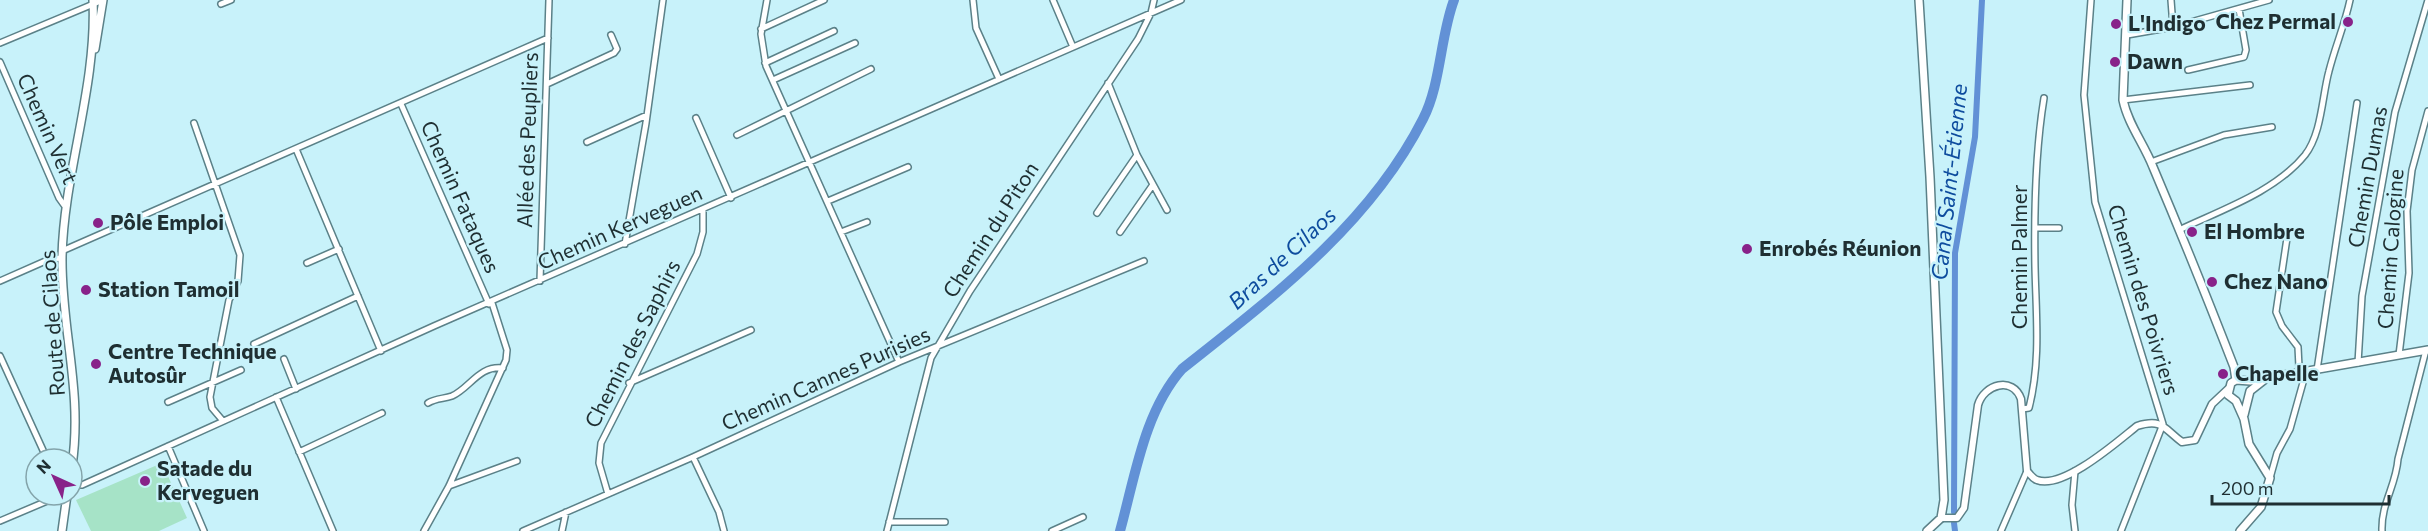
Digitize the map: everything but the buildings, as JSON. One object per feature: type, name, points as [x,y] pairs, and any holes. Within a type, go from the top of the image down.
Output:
[{"type":"main road","name":"Route de Cilaos","points":[[74,447],[77,417],[62,254],[67,205],[100,28],[103,0]]},
{"type":"main road","points":[[1919,0],[1931,193],[1943,485],[1941,518],[1927,531]]},
{"type":"main road","points":[[2127,0],[2125,100],[2132,123],[2151,162],[2234,367],[2236,380],[2231,396],[2244,419]]},
{"type":"main road","name":"Route de Cilaos","points":[[90,72],[93,1]]},
{"type":"main road","points":[[2236,380],[2245,382],[2427,350]]},
{"type":"main road","points":[[2240,531],[2261,507],[2270,478],[2249,444],[2244,419],[2246,399],[2250,391],[2266,378]]},
{"type":"main road","points":[[2245,382],[2250,391]]},
{"type":"main road","points":[[2231,396],[2246,399]]},
{"type":"main road","points":[[62,531],[65,507]]},
{"type":"street","points":[[0,43],[93,1],[103,0]]},
{"type":"street","points":[[221,4],[231,0]]},
{"type":"street","name":"Allée des Peupliers","points":[[540,281],[549,0]]},
{"type":"street","points":[[626,244],[663,0]]},
{"type":"street","points":[[767,0],[761,29],[761,45],[765,63],[899,362]]},
{"type":"street","points":[[761,29],[824,0]]},
{"type":"street","points":[[974,0],[976,28],[999,79]]},
{"type":"street","points":[[1053,0],[1073,47]]},
{"type":"street","name":"Chemin du Piton","points":[[887,531],[931,358],[936,347],[1138,39],[1151,13],[1154,0]]},
{"type":"street","name":"Chemin Kerveguen","points":[[84,484],[276,397],[1181,0]]},
{"type":"street","name":"Chemin des Poivriers","points":[[2091,0],[2084,95],[2095,202],[2163,424],[2121,531]]},
{"type":"street","points":[[2171,0],[2173,27]]},
{"type":"street","points":[[2127,35],[2173,27],[2270,0]]},
{"type":"street","points":[[2179,230],[2265,188],[2304,155],[2314,135],[2329,69],[2343,33],[2350,0]]},
{"type":"street","name":"Chemin Dumas","points":[[2358,363],[2362,296],[2395,112],[2428,0]]},
{"type":"street","points":[[2188,70],[2244,57],[2246,50],[2239,9]]},
{"type":"street","points":[[765,63],[834,31]]},
{"type":"street","points":[[546,84],[614,53],[617,49],[611,35]]},
{"type":"street","points":[[0,280],[548,38]]},
{"type":"street","points":[[773,80],[855,43]]},
{"type":"street","name":"Chemin Vert","points":[[0,62],[59,198],[67,205]]},
{"type":"street","points":[[737,135],[871,69]]},
{"type":"street","points":[[1108,83],[1137,155],[1167,210]]},
{"type":"street","points":[[2125,100],[2250,85]]},
{"type":"street","name":"Chemin Palmer","points":[[2022,409],[2029,408],[2037,368],[2035,228],[2037,142],[2044,98]]},
{"type":"street","points":[[2317,369],[2357,103]]},
{"type":"street","name":"Chemin Fataques","points":[[401,104],[490,303],[507,350],[502,368]]},
{"type":"street","name":"Chemin Calogine","points":[[2399,355],[2409,273],[2408,201],[2412,170],[2428,111]]},
{"type":"street","points":[[587,142],[647,115]]},
{"type":"street","points":[[696,118],[731,198]]},
{"type":"street","points":[[194,123],[240,255],[241,268],[229,300],[210,405],[223,421]]},
{"type":"street","points":[[2151,162],[2224,135],[2272,127]]},
{"type":"street","points":[[296,149],[381,351]]},
{"type":"street","points":[[1097,213],[1137,155]]},
{"type":"street","points":[[828,201],[908,167]]},
{"type":"street","points":[[1120,232],[1152,186]]},
{"type":"street","name":"Chemin des Saphirs","points":[[608,494],[598,453],[629,383],[697,254],[703,232],[703,210]]},
{"type":"street","points":[[841,232],[867,222]]},
{"type":"street","points":[[2035,228],[2059,228]]},
{"type":"street","points":[[2270,478],[2277,453],[2293,421],[2304,379],[2298,347],[2282,326],[2276,312],[2287,238]]},
{"type":"street","points":[[307,263],[339,249]]},
{"type":"street","name":"Chemin Cannes Purisies","points":[[523,531],[693,457],[899,362],[1144,261]]},
{"type":"street","points":[[254,344],[358,296]]},
{"type":"street","points":[[629,383],[751,330]]},
{"type":"street","points":[[2382,531],[2384,501],[2397,472],[2398,459],[2427,350]]},
{"type":"street","points":[[0,356],[42,447]]},
{"type":"street","points":[[284,359],[296,389]]},
{"type":"street","points":[[428,403],[453,395],[474,377],[492,369],[502,368]]},
{"type":"street","points":[[424,531],[448,486],[502,368]]},
{"type":"street","points":[[168,402],[241,370]]},
{"type":"street","points":[[1941,518],[1952,520],[1961,514],[1964,508],[1976,417],[1983,394],[1995,386],[2013,386],[2018,390],[2022,409],[2027,471],[2001,531]]},
{"type":"street","points":[[2027,471],[2035,480],[2047,481],[2075,471],[2137,426],[2152,423],[2163,424],[2182,442],[2190,442],[2199,435],[2216,400],[2231,396]]},
{"type":"street","points":[[276,397],[333,531]]},
{"type":"street","points":[[299,452],[382,413]]},
{"type":"street","points":[[168,446],[204,531]]},
{"type":"street","points":[[693,457],[719,512],[724,531]]},
{"type":"street","points":[[448,486],[517,460]]},
{"type":"street","points":[[2075,471],[2072,505],[2075,531]]},
{"type":"street","points":[[0,521],[33,507]]},
{"type":"street","points":[[562,531],[566,512]]},
{"type":"street","points":[[1052,531],[1083,517]]},
{"type":"street","points":[[889,522],[945,522]]},
{"type":"green space","name":"Satade du Kerveguen","points":[[162,463],[187,518],[159,531],[91,531],[79,507],[84,507],[84,497]]},
{"type":"waterway","name":"Bras de Cilaos","points":[[1120,531],[1142,446],[1158,405],[1169,386],[1182,369],[1251,314],[1317,256],[1376,192],[1401,157],[1429,105],[1454,0]]},
{"type":"waterway","name":"Canal Saint-Étienne","points":[[1954,512],[1955,253],[1975,137],[1982,0]]},
{"type":"waterway","name":"Canal Saint-Étienne","points":[[1954,523],[1955,531]]},
{"type":"place","name":"Chez Permal","points":[[2348,22]]},
{"type":"place","name":"L'Indigo","points":[[2116,24]]},
{"type":"place","name":"Dawn","points":[[2115,62]]},
{"type":"place","name":"Pôle Emploi","points":[[98,223]]},
{"type":"place","name":"El Hombre","points":[[2192,232]]},
{"type":"place","name":"Enrobés Réunion","points":[[1747,249]]},
{"type":"place","name":"Chez Nano","points":[[2212,282]]},
{"type":"place","name":"Station Tamoil","points":[[86,290]]},
{"type":"place","name":"Centre Technique Autosûr","points":[[96,364]]},
{"type":"place","name":"Chapelle","points":[[2223,374]]},
{"type":"place","name":"Satade du Kerveguen","points":[[145,481]]}]
